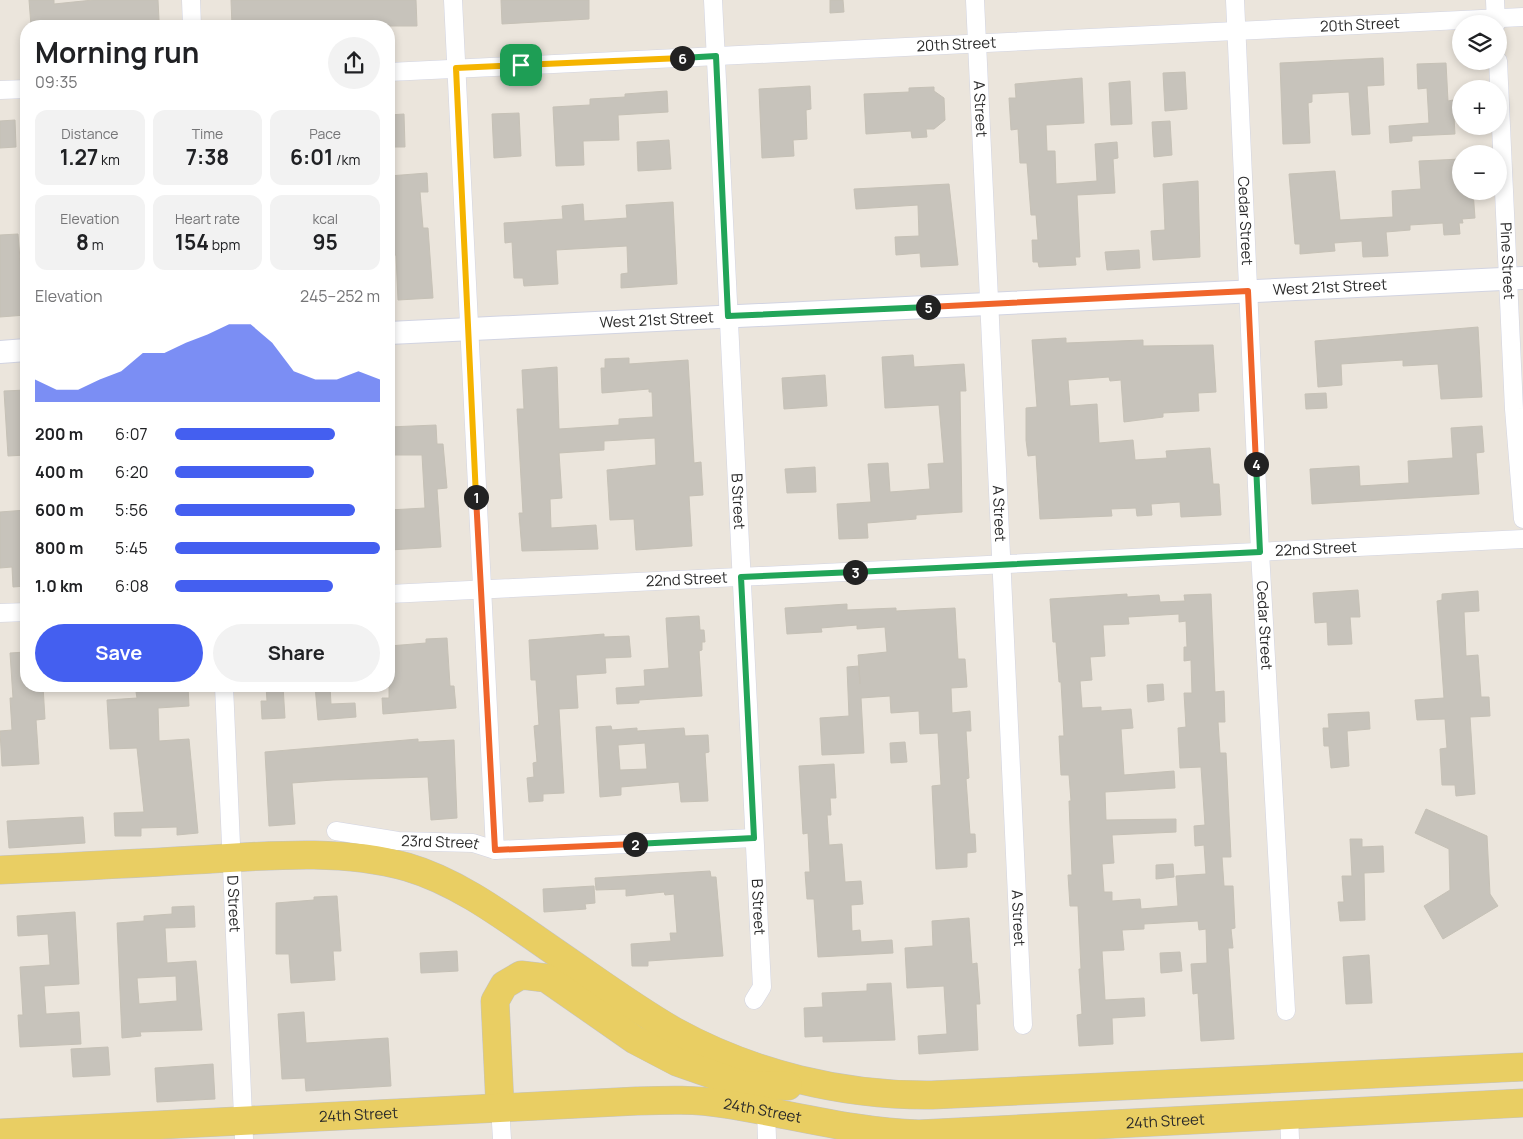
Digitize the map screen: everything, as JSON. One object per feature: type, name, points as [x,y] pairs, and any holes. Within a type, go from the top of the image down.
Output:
[{"type":"main road","points":[[0,870],[233,858],[343,856],[407,867],[437,878],[496,912],[643,1012],[676,1032],[717,1052],[763,1070],[829,1086],[866,1092],[932,1095],[1523,1067]]},
{"type":"main road","points":[[500,1107],[495,1001],[504,985],[521,975],[546,978],[635,1040],[677,1062],[722,1079],[753,1086],[829,1086]]},
{"type":"main road","name":"24th Street","points":[[0,1133],[244,1130],[500,1107],[686,1100],[766,1111],[891,1133],[1025,1135],[1289,1127],[1523,1103]]},
{"type":"street","points":[[191,0],[192,20]]},
{"type":"street","points":[[452,0],[495,850]]},
{"type":"street","name":"B Street","points":[[713,0],[762,987],[754,1000]]},
{"type":"street","name":"A Street","points":[[974,0],[1023,1025]]},
{"type":"street","name":"Cedar Street","points":[[1235,0],[1260,552],[1286,1011]]},
{"type":"street","points":[[1495,0],[1496,15]]},
{"type":"street","name":"20th Street","points":[[1507,19],[1523,17]]},
{"type":"street","name":"20th Street","points":[[395,72],[976,42],[1452,23]]},
{"type":"street","name":"Pine Street","points":[[1499,70],[1516,278],[1514,409],[1523,519]]},
{"type":"street","points":[[0,90],[20,89]]},
{"type":"street","name":"West 21st Street","points":[[395,333],[1516,278]]},
{"type":"street","points":[[0,352],[20,350]]},
{"type":"street","name":"22nd Street","points":[[395,594],[1523,539]]},
{"type":"street","points":[[0,613],[20,612]]},
{"type":"street","name":"D Street","points":[[224,692],[244,1130]]},
{"type":"street","name":"23rd Street","points":[[336,831],[398,841],[473,843],[495,850],[754,838]]},
{"type":"street","points":[[500,1107],[502,1139]]},
{"type":"street","points":[[766,1111],[768,1139]]},
{"type":"building","points":[[29,0],[54,0],[54,4],[93,0],[158,0],[159,20],[31,20]]},
{"type":"building","points":[[231,0],[416,0],[417,26],[395,26],[395,20],[232,20]]},
{"type":"building","points":[[501,0],[589,0],[589,19],[502,24]]},
{"type":"building","points":[[830,0],[843,0],[844,12],[830,13]]},
{"type":"building","points":[[1383,58],[1384,85],[1367,86],[1370,134],[1352,135],[1349,92],[1312,94],[1312,102],[1308,103],[1310,143],[1283,144],[1280,63]]},
{"type":"building","points":[[1446,63],[1448,101],[1452,100],[1452,134],[1412,136],[1412,141],[1390,143],[1389,126],[1429,123],[1427,88],[1418,89],[1417,64]]},
{"type":"building","points":[[1185,72],[1187,109],[1165,111],[1163,73]]},
{"type":"building","points":[[1082,78],[1084,123],[1046,125],[1047,151],[1055,151],[1056,184],[1097,181],[1095,144],[1117,142],[1118,158],[1113,159],[1115,193],[1077,195],[1080,257],[1075,257],[1076,265],[1039,267],[1038,262],[1033,262],[1032,240],[1038,240],[1036,215],[1031,215],[1027,163],[1020,163],[1018,129],[1011,130],[1009,98],[1016,98],[1015,84]]},
{"type":"building","points":[[1130,81],[1132,124],[1111,125],[1109,83]]},
{"type":"building","points":[[810,86],[811,109],[806,110],[807,139],[793,140],[794,156],[762,158],[759,89]]},
{"type":"building","points":[[934,87],[934,91],[944,98],[945,120],[934,129],[926,129],[927,137],[912,138],[911,131],[866,134],[864,94],[909,92],[909,88]]},
{"type":"building","points":[[667,91],[668,112],[618,115],[619,140],[583,141],[584,165],[556,166],[553,107],[590,105],[590,99],[625,97],[625,94]]},
{"type":"building","points":[[519,113],[521,156],[494,158],[492,114]]},
{"type":"building","points":[[404,114],[405,147],[395,147],[395,115]]},
{"type":"building","points":[[15,120],[16,147],[0,148],[0,121]]},
{"type":"building","points":[[1170,121],[1172,155],[1154,157],[1152,122]]},
{"type":"building","points":[[669,140],[671,169],[638,171],[637,142]]},
{"type":"building","points":[[1452,159],[1452,200],[1474,200],[1475,218],[1462,219],[1463,223],[1459,223],[1460,234],[1444,235],[1443,223],[1410,225],[1410,230],[1386,232],[1388,256],[1363,257],[1362,241],[1334,243],[1335,251],[1300,254],[1300,244],[1295,244],[1289,174],[1335,171],[1340,220],[1393,217],[1392,191],[1421,189],[1419,161]]},
{"type":"building","points":[[427,173],[428,192],[420,192],[423,228],[428,228],[433,298],[398,300],[395,255],[395,176]]},
{"type":"building","points":[[1198,181],[1200,257],[1153,260],[1151,231],[1165,230],[1163,184]]},
{"type":"building","points":[[949,184],[958,265],[921,267],[920,253],[896,255],[895,237],[919,236],[918,205],[856,209],[854,189]]},
{"type":"building","points":[[673,202],[677,284],[621,288],[621,274],[628,273],[627,246],[556,250],[558,284],[524,286],[523,278],[514,278],[512,242],[505,243],[504,223],[563,219],[562,206],[583,204],[584,221],[627,218],[626,205]]},
{"type":"building","points":[[18,234],[20,315],[0,317],[0,235]]},
{"type":"building","points":[[1139,250],[1140,268],[1107,270],[1105,252]]},
{"type":"building","points":[[1478,327],[1482,397],[1441,399],[1438,364],[1403,366],[1403,360],[1341,364],[1342,385],[1318,387],[1315,341]]},
{"type":"building","points":[[1066,338],[1066,343],[1143,340],[1143,346],[1213,345],[1216,392],[1198,393],[1199,411],[1163,413],[1163,417],[1124,422],[1121,380],[1110,381],[1109,377],[1068,380],[1070,406],[1097,404],[1099,443],[1133,440],[1135,460],[1167,458],[1166,451],[1210,448],[1213,484],[1219,484],[1221,515],[1181,517],[1180,502],[1151,504],[1152,515],[1137,516],[1136,508],[1111,509],[1112,516],[1040,519],[1036,455],[1028,456],[1026,440],[1026,408],[1037,407],[1032,340]]},
{"type":"building","points":[[913,355],[914,367],[964,364],[966,391],[960,391],[962,512],[916,515],[916,519],[867,523],[868,538],[839,539],[837,504],[871,502],[868,464],[888,463],[890,492],[930,489],[928,464],[944,463],[939,405],[885,408],[882,357]]},
{"type":"building","points":[[629,358],[629,364],[688,360],[694,463],[701,462],[703,495],[689,496],[692,546],[636,550],[634,519],[610,520],[607,470],[656,465],[655,438],[604,441],[604,450],[559,453],[562,498],[550,499],[551,528],[596,525],[598,549],[522,551],[519,513],[523,513],[517,409],[524,409],[522,370],[557,367],[559,429],[619,425],[619,419],[653,417],[652,392],[649,392],[649,389],[602,393],[601,368],[605,368],[605,359]]},
{"type":"building","points":[[825,375],[827,406],[784,409],[782,378]]},
{"type":"building","points":[[20,390],[20,455],[8,456],[4,391]]},
{"type":"building","points":[[1326,393],[1327,408],[1306,409],[1305,394]]},
{"type":"building","points":[[436,425],[437,444],[443,444],[447,488],[437,489],[441,547],[395,550],[395,510],[425,508],[422,455],[395,455],[395,427]]},
{"type":"building","points":[[1482,426],[1484,452],[1476,453],[1479,494],[1312,504],[1310,469],[1359,466],[1360,486],[1409,483],[1408,461],[1453,458],[1451,428]]},
{"type":"building","points":[[815,467],[816,492],[787,493],[785,469]]},
{"type":"building","points":[[20,510],[20,586],[13,587],[12,567],[0,568],[0,512]]},
{"type":"building","points":[[1358,590],[1360,617],[1350,617],[1352,644],[1328,645],[1327,622],[1315,623],[1313,593]]},
{"type":"building","points":[[1478,591],[1479,611],[1464,612],[1466,656],[1478,655],[1481,697],[1489,697],[1490,716],[1470,717],[1475,794],[1456,796],[1455,785],[1442,785],[1440,749],[1447,748],[1445,719],[1417,720],[1415,700],[1444,698],[1437,601],[1442,600],[1442,594]]},
{"type":"building","points":[[1127,594],[1127,597],[1159,595],[1160,602],[1185,601],[1184,595],[1211,594],[1215,692],[1224,691],[1225,722],[1218,722],[1220,753],[1226,753],[1231,857],[1222,857],[1224,886],[1233,886],[1235,928],[1231,929],[1233,948],[1228,948],[1234,1039],[1201,1041],[1198,993],[1193,994],[1191,964],[1207,963],[1206,929],[1199,930],[1198,921],[1144,924],[1144,929],[1122,930],[1124,950],[1102,951],[1105,1000],[1144,998],[1145,1016],[1112,1018],[1113,1044],[1079,1046],[1077,1015],[1082,1014],[1078,906],[1070,906],[1068,875],[1072,875],[1069,801],[1071,801],[1069,775],[1061,775],[1059,736],[1064,736],[1061,682],[1059,682],[1056,642],[1053,642],[1050,599]],"holes":[[[1179,614],[1179,622],[1186,621],[1187,647],[1184,647],[1184,661],[1191,660],[1192,693],[1184,693],[1186,727],[1178,728],[1180,768],[1201,767],[1205,825],[1194,826],[1195,846],[1204,845],[1206,874],[1176,876],[1178,906],[1141,909],[1140,899],[1112,901],[1112,892],[1104,892],[1102,864],[1114,863],[1112,835],[1176,832],[1176,819],[1106,820],[1105,792],[1175,788],[1174,771],[1124,775],[1121,729],[1133,728],[1131,709],[1101,711],[1101,707],[1082,708],[1080,681],[1092,680],[1090,657],[1105,656],[1103,625],[1129,624],[1128,617]]]},
{"type":"building","points":[[847,604],[847,610],[896,608],[896,611],[955,608],[958,659],[965,659],[967,687],[951,688],[952,713],[970,711],[971,731],[966,731],[969,778],[966,779],[970,834],[975,834],[976,852],[967,853],[967,867],[936,869],[932,786],[941,785],[938,733],[920,734],[919,711],[891,713],[890,696],[861,698],[864,753],[822,755],[820,718],[849,716],[847,667],[859,666],[858,655],[887,652],[885,627],[857,629],[857,625],[821,628],[822,632],[787,634],[785,608]]},
{"type":"building","points":[[699,616],[700,630],[704,630],[705,642],[702,642],[702,650],[699,651],[702,696],[639,700],[639,703],[617,704],[616,688],[645,686],[644,670],[669,668],[666,618]]},
{"type":"building","points":[[604,634],[604,637],[629,636],[631,657],[605,658],[606,673],[576,675],[578,708],[559,709],[564,793],[543,794],[543,801],[529,802],[527,778],[534,777],[533,763],[537,762],[534,726],[539,725],[536,680],[531,680],[529,640]]},
{"type":"building","points":[[447,638],[450,686],[454,686],[456,708],[383,714],[382,698],[389,698],[389,692],[395,692],[395,646],[426,643],[426,639]]},
{"type":"building","points":[[20,652],[20,692],[43,692],[45,719],[36,720],[39,764],[2,766],[0,731],[12,730],[10,698],[13,698],[10,653]]},
{"type":"building","points":[[1163,684],[1164,700],[1148,702],[1147,685]]},
{"type":"building","points":[[136,692],[188,692],[189,706],[158,708],[159,741],[189,739],[198,833],[177,835],[177,827],[141,828],[141,836],[115,836],[114,813],[144,812],[137,748],[110,749],[107,700],[137,698]]},
{"type":"building","points":[[266,692],[283,692],[285,718],[262,719],[261,701],[267,701]]},
{"type":"building","points":[[316,692],[330,692],[331,704],[355,703],[356,717],[318,720]]},
{"type":"building","points":[[1369,712],[1370,729],[1347,731],[1349,766],[1331,768],[1329,746],[1324,746],[1323,728],[1329,728],[1328,714]]},
{"type":"building","points":[[611,726],[612,730],[637,728],[637,731],[684,728],[685,736],[708,735],[709,752],[705,753],[708,801],[681,802],[679,782],[621,787],[621,795],[600,797],[596,727]],"holes":[[[645,743],[647,769],[620,770],[618,745]]]},
{"type":"building","points":[[418,739],[418,742],[454,740],[457,818],[431,820],[428,777],[333,780],[292,783],[295,824],[269,826],[265,752]]},
{"type":"building","points":[[905,742],[907,762],[891,763],[890,743]]},
{"type":"building","points":[[834,764],[836,798],[830,798],[831,815],[827,815],[829,845],[842,844],[845,882],[861,881],[863,904],[851,905],[852,931],[860,930],[861,942],[892,940],[893,953],[818,957],[814,899],[807,899],[805,872],[810,872],[808,833],[803,834],[799,766]]},
{"type":"building","points":[[1426,809],[1487,836],[1490,894],[1498,906],[1443,939],[1424,906],[1450,890],[1449,849],[1415,833]]},
{"type":"building","points":[[83,817],[85,843],[9,848],[7,821]]},
{"type":"building","points":[[1350,839],[1362,839],[1362,847],[1383,846],[1384,872],[1364,873],[1365,920],[1340,921],[1338,902],[1344,902],[1342,876],[1352,876]]},
{"type":"building","points":[[1173,864],[1174,877],[1156,879],[1156,865]]},
{"type":"building","points":[[710,871],[711,877],[716,877],[723,956],[648,961],[648,966],[632,966],[631,944],[671,941],[670,933],[677,933],[674,894],[665,895],[664,892],[626,896],[626,889],[596,890],[595,878]]},
{"type":"building","points":[[594,886],[595,903],[585,904],[586,909],[544,912],[543,889]]},
{"type":"building","points":[[337,896],[341,951],[333,951],[335,980],[291,983],[289,954],[276,954],[276,903],[314,900],[314,897]]},
{"type":"building","points":[[194,906],[195,927],[165,928],[167,963],[196,961],[202,1030],[140,1032],[141,1036],[122,1038],[117,923],[144,921],[144,916],[172,914],[172,907]],"holes":[[[176,976],[177,1001],[139,1004],[137,978]]]},
{"type":"building","points":[[75,912],[79,984],[44,986],[46,1014],[79,1012],[81,1044],[20,1047],[18,1015],[23,1015],[20,967],[50,965],[48,934],[18,936],[17,916]]},
{"type":"building","points":[[969,918],[972,964],[977,963],[980,1004],[976,1004],[978,1050],[919,1054],[918,1036],[947,1034],[944,986],[907,988],[905,948],[933,946],[932,921]]},
{"type":"building","points":[[457,951],[458,971],[421,973],[420,953]]},
{"type":"building","points":[[1180,952],[1182,971],[1161,973],[1160,953]]},
{"type":"building","points":[[1369,955],[1372,1003],[1346,1004],[1343,957]]},
{"type":"building","points":[[891,983],[895,1040],[823,1042],[823,1036],[805,1037],[804,1008],[823,1007],[822,993],[867,991],[867,984]]},
{"type":"building","points":[[304,1012],[306,1043],[388,1038],[391,1086],[306,1091],[305,1078],[282,1079],[278,1014]]},
{"type":"building","points":[[108,1047],[110,1075],[73,1077],[71,1049]]},
{"type":"building","points":[[213,1064],[215,1099],[157,1102],[155,1068]]},
{"type":"route","points":[[716,56],[728,316],[1248,291],[1260,552],[741,577],[754,838],[495,850],[456,68],[521,65],[716,56]]}]
